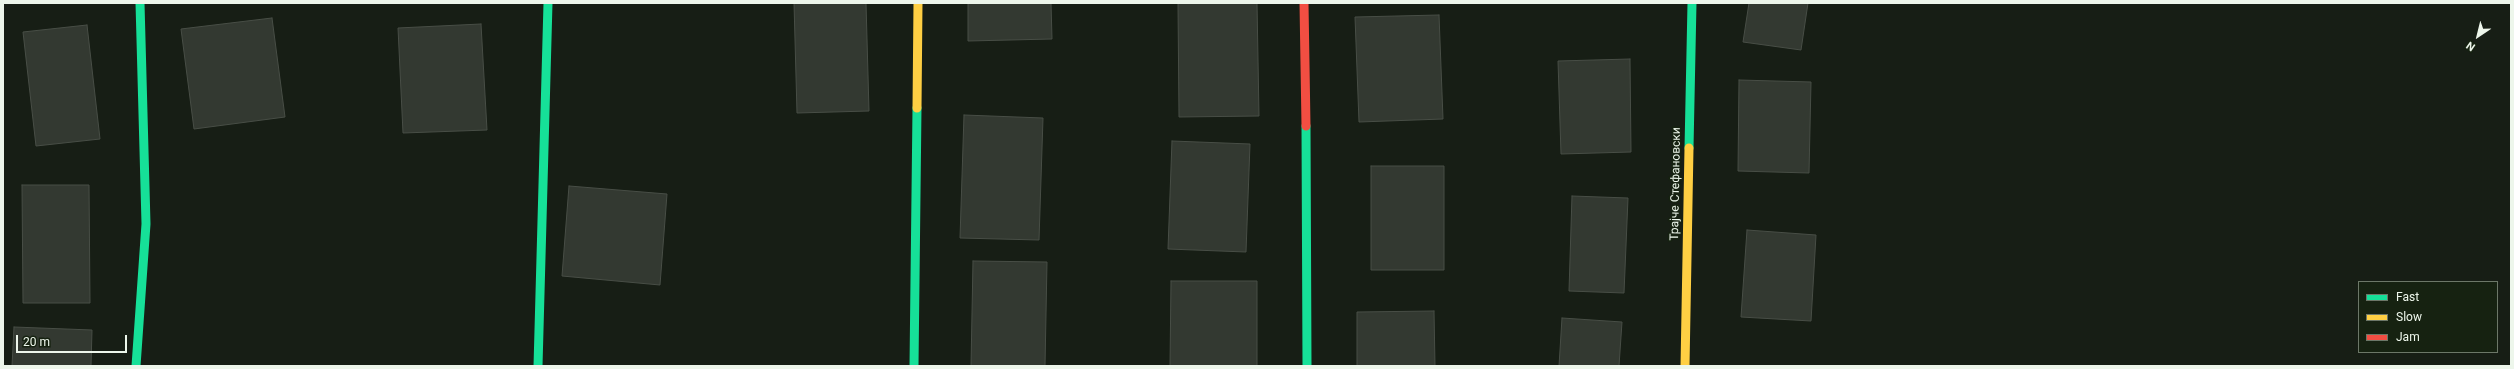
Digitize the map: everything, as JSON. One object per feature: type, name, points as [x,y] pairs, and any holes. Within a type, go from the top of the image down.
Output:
[{"type":"street","points":[[136,366],[146,224],[140,3]]},
{"type":"street","points":[[538,366],[548,3]]},
{"type":"street","points":[[914,366],[918,3]]},
{"type":"street","points":[[1304,3],[1308,297],[1307,366]]},
{"type":"street","name":"Трајче Стефановски","points":[[1685,366],[1692,3]]},
{"type":"building","points":[[794,3],[866,3],[869,111],[797,113]]},
{"type":"building","points":[[968,3],[1051,3],[1052,39],[968,41]]},
{"type":"building","points":[[1178,3],[1257,3],[1259,116],[1179,117]]},
{"type":"building","points":[[1749,3],[1808,3],[1801,50],[1743,42]]},
{"type":"building","points":[[1439,15],[1443,119],[1359,122],[1355,17]]},
{"type":"building","points":[[272,18],[285,117],[194,129],[181,29]]},
{"type":"building","points":[[481,24],[487,130],[403,133],[398,28]]},
{"type":"building","points":[[87,25],[100,139],[36,146],[23,32]]},
{"type":"building","points":[[1630,59],[1631,152],[1561,154],[1558,61]]},
{"type":"building","points":[[1739,80],[1811,82],[1809,173],[1738,171]]},
{"type":"building","points":[[964,115],[1043,118],[1039,240],[960,238]]},
{"type":"building","points":[[1172,141],[1250,144],[1246,252],[1168,249]]},
{"type":"building","points":[[1371,166],[1444,166],[1444,270],[1371,270]]},
{"type":"building","points":[[22,185],[89,185],[90,303],[23,303]]},
{"type":"building","points":[[569,186],[667,194],[660,285],[562,276]]},
{"type":"building","points":[[1572,196],[1628,198],[1624,293],[1569,291]]},
{"type":"building","points":[[1747,230],[1816,235],[1811,321],[1741,317]]},
{"type":"building","points":[[973,261],[1047,262],[1045,366],[971,366]]},
{"type":"building","points":[[1171,281],[1257,281],[1257,366],[1170,366]]},
{"type":"building","points":[[1434,311],[1435,366],[1357,366],[1357,312]]},
{"type":"building","points":[[1562,318],[1622,322],[1619,366],[1559,366]]},
{"type":"building","points":[[14,327],[92,330],[91,366],[12,366]]},
{"type":"traffic: fast","points":[[136,366],[146,224],[140,3]]},
{"type":"traffic: fast","points":[[538,366],[548,3]]},
{"type":"traffic: fast","points":[[1689,148],[1692,3]]},
{"type":"traffic: fast","points":[[914,366],[917,108]]},
{"type":"traffic: fast","points":[[1306,126],[1307,366]]},
{"type":"traffic: slow","points":[[917,108],[918,3]]},
{"type":"traffic: slow","points":[[1685,366],[1689,148]]},
{"type":"traffic: jam","points":[[1304,3],[1306,126]]}]
